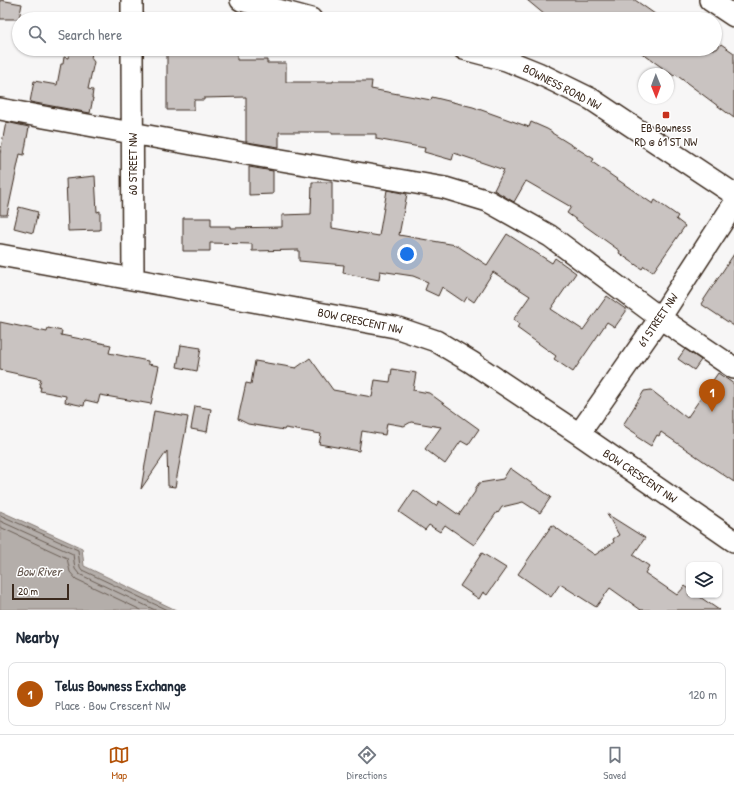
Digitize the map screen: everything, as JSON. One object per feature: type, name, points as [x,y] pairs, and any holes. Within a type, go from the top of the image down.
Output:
[{"type":"street","points":[[132,0],[132,12]]},
{"type":"street","points":[[241,0],[285,12]]},
{"type":"street","points":[[710,0],[734,16]]},
{"type":"street","name":"60 STREET NW","points":[[132,56],[133,279]]},
{"type":"street","name":"BOWNESS ROAD NW","points":[[491,56],[506,60],[538,73],[591,99],[734,194]]},
{"type":"street","points":[[0,109],[445,188],[488,202],[550,236],[660,318],[734,368]]},
{"type":"street","name":"61 STREET NW","points":[[580,434],[660,318],[734,204]]},
{"type":"street","name":"BOW CRESCENT NW","points":[[0,254],[395,327],[436,341],[471,362],[580,434],[734,540]]},
{"type":"water","name":"Bow River","points":[[0,511],[82,548],[84,566],[176,610],[0,610]]},
{"type":"building","points":[[0,0],[22,4],[20,12],[12,12],[12,19],[0,19]]},
{"type":"building","points":[[527,0],[635,0],[652,12],[541,12]]},
{"type":"building","points":[[722,45],[734,53],[734,118],[675,74],[674,76],[674,68],[663,68],[646,56],[722,56]]},
{"type":"building","points":[[68,56],[91,56],[94,62],[88,89],[93,90],[90,113],[30,102],[34,81],[57,85],[61,64],[63,64],[64,57],[68,58]]},
{"type":"building","points":[[167,56],[237,56],[237,60],[267,60],[267,63],[286,63],[286,82],[372,81],[371,89],[431,100],[432,97],[473,107],[529,127],[531,122],[547,129],[594,159],[592,162],[653,204],[655,200],[678,216],[676,219],[685,226],[653,272],[644,266],[642,269],[619,253],[620,251],[567,213],[571,207],[526,181],[514,202],[494,190],[504,170],[454,153],[452,160],[424,152],[425,148],[376,139],[376,134],[279,132],[279,147],[246,142],[246,97],[204,98],[204,100],[194,100],[194,110],[167,110]]},
{"type":"building","points":[[6,122],[29,127],[24,155],[20,154],[7,215],[0,215],[0,154]]},
{"type":"building","points":[[249,167],[273,171],[273,194],[249,195]]},
{"type":"building","points":[[95,176],[97,212],[100,211],[100,230],[68,231],[66,179]]},
{"type":"building","points":[[312,182],[332,182],[332,228],[379,236],[387,190],[407,194],[399,235],[456,245],[487,265],[507,234],[552,263],[555,258],[576,273],[551,309],[583,330],[607,296],[627,310],[615,327],[607,322],[573,372],[554,359],[556,356],[517,328],[519,324],[513,320],[530,296],[493,272],[474,302],[467,297],[464,302],[442,287],[438,296],[425,290],[428,282],[413,276],[380,271],[379,280],[343,273],[344,265],[299,261],[299,250],[252,251],[252,244],[210,243],[210,251],[183,251],[183,218],[211,218],[211,226],[230,226],[230,228],[282,227],[282,215],[311,214]]},
{"type":"building","points":[[19,207],[38,212],[33,233],[14,228]]},
{"type":"building","points":[[734,254],[734,326],[701,304]]},
{"type":"building","points":[[0,322],[47,332],[48,328],[62,331],[61,335],[111,345],[109,353],[148,361],[148,364],[159,366],[151,404],[100,395],[98,403],[85,400],[84,406],[65,402],[66,396],[40,391],[41,387],[39,387],[41,379],[0,370]]},
{"type":"building","points":[[181,345],[201,348],[197,371],[177,367]]},
{"type":"building","points":[[685,349],[701,360],[694,370],[678,359]]},
{"type":"building","points":[[310,358],[333,390],[372,397],[375,380],[390,382],[392,369],[416,373],[413,390],[429,393],[479,429],[468,445],[461,441],[445,464],[425,449],[441,427],[411,422],[404,426],[387,423],[385,435],[362,431],[359,451],[319,444],[321,434],[248,424],[238,419],[246,383],[251,384],[255,361],[296,368]]},
{"type":"building","points":[[718,373],[734,384],[734,482],[661,432],[659,436],[657,435],[651,446],[623,425],[644,391],[651,390],[687,418]]},
{"type":"building","points":[[195,406],[211,409],[207,432],[191,429]]},
{"type":"building","points":[[154,411],[188,417],[175,487],[168,486],[167,451],[141,489]]},
{"type":"building","points":[[510,468],[551,497],[540,513],[523,502],[502,507],[474,545],[445,525],[440,532],[429,525],[425,530],[399,512],[414,490],[436,506],[439,501],[459,515],[475,492],[475,489],[479,483],[503,479]]},
{"type":"building","points":[[607,514],[645,538],[633,555],[649,566],[645,573],[677,595],[685,586],[686,598],[701,598],[719,610],[641,610],[610,588],[596,607],[560,584],[551,597],[518,574],[552,525],[595,555],[614,542],[613,539],[619,535]]},
{"type":"building","points":[[482,553],[506,568],[487,595],[483,592],[479,599],[460,586]]},
{"type":"place","name":"EB Bowness RD @ 61 ST NW","points":[[666,115]]},
{"type":"place","name":"Telus Bowness Exchange","points":[[712,412]]}]
